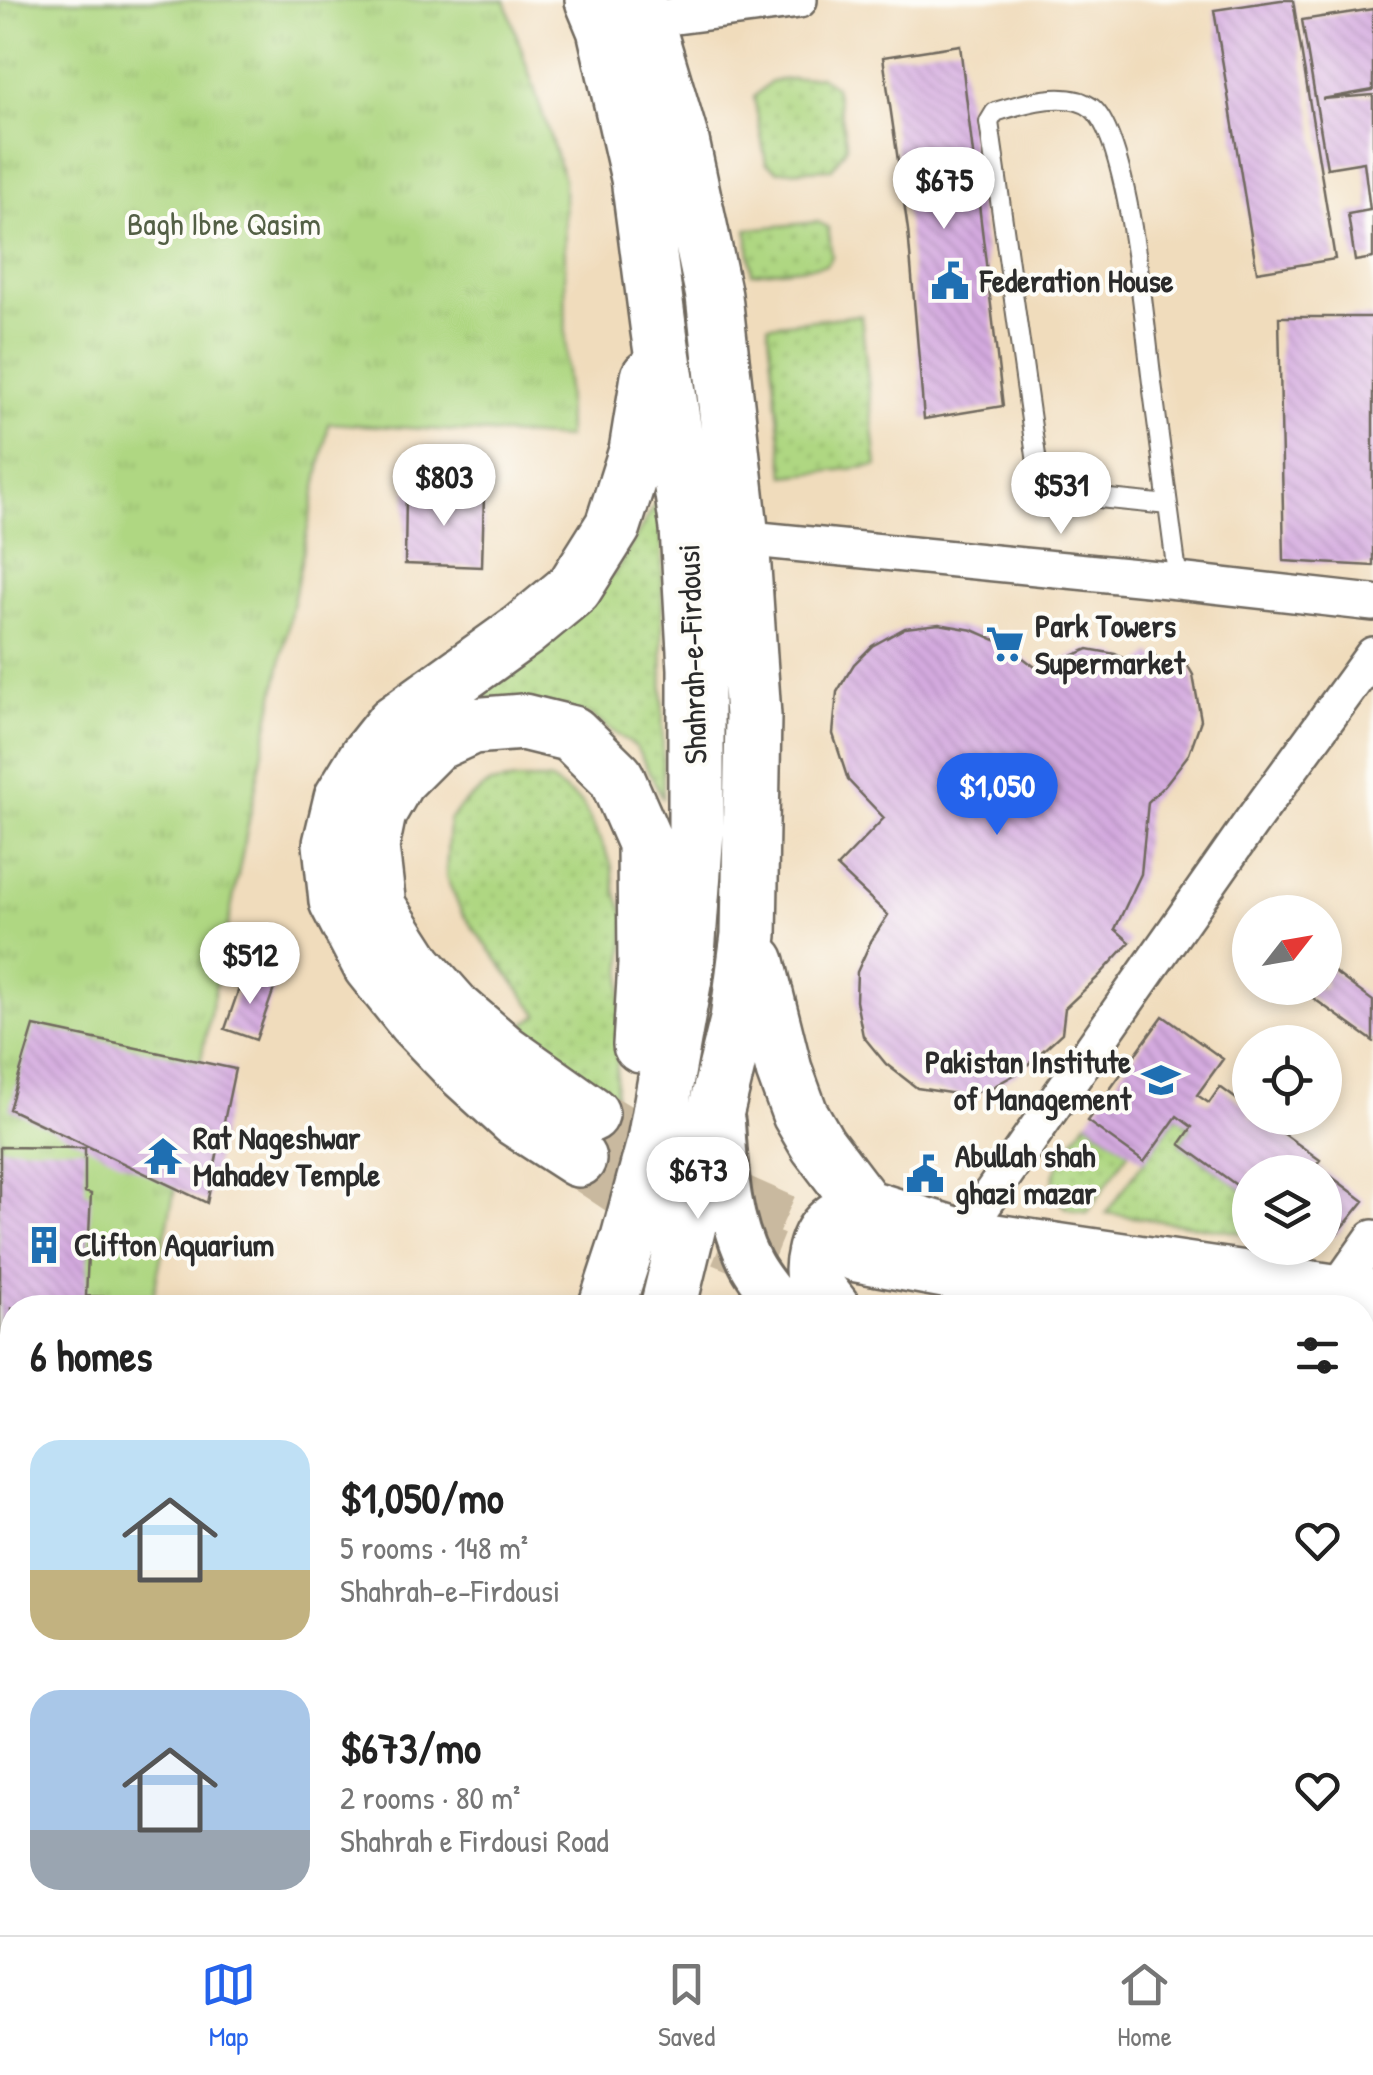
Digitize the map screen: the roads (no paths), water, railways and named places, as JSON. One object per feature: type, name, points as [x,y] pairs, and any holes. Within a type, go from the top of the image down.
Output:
[{"type":"main road","name":"Shahrah-e-Firdousi","points":[[593,0],[605,29],[639,178],[688,528],[696,669],[696,831],[686,967],[654,1146],[610,1295]]},
{"type":"main road","name":"Shahrah-e-Firdousi","points":[[640,10],[681,141],[714,296],[741,538],[752,716],[750,935],[738,1020],[671,1295]]},
{"type":"main road","points":[[654,1146],[638,1083],[646,964],[644,844],[616,777],[572,734],[523,722],[472,726],[433,744],[397,780],[378,814],[371,847],[378,907],[416,966],[454,1009],[505,1054],[584,1137],[516,1118],[414,1021],[372,966],[337,901],[331,844],[342,798],[366,757],[394,722],[522,631],[574,588],[594,557],[613,526],[637,451],[658,326]]},
{"type":"main road","points":[[750,935],[784,1070],[800,1114],[818,1146],[848,1264]]},
{"type":"main road","points":[[848,1264],[961,1237],[1279,1295]]},
{"type":"main road","points":[[848,1264],[915,1295]]},
{"type":"main road","points":[[848,1264],[1079,1295]]},
{"type":"street","points":[[640,10],[799,0]]},
{"type":"street","points":[[741,538],[1373,603]]},
{"type":"street","points":[[961,1237],[1373,655]]},
{"type":"street","points":[[721,1092],[734,1219],[750,1262],[774,1295]]},
{"type":"street","points":[[1364,1295],[1373,1238]]},
{"type":"lane","points":[[1168,504],[1060,494],[1045,482],[1037,463],[989,122],[995,112],[1052,100],[1076,100],[1092,108],[1102,121],[1116,154],[1132,221],[1178,581]]},
{"type":"tunnel","points":[[591,1114],[735,1200],[857,1254]]},
{"type":"tunnel","points":[[578,1159],[659,1213],[840,1287]]},
{"type":"place","name":"Federation House","points":[[950,281]]},
{"type":"place","name":"Park Towers Supermarket","points":[[1005,644]]},
{"type":"place","name":"Pakistan Institute of Management","points":[[1161,1080]]},
{"type":"place","name":"Rat Nageshwar Mahadev Temple","points":[[163,1156]]},
{"type":"place","name":"Abullah shah ghazi mazar","points":[[925,1174]]},
{"type":"place","name":"Clifton Aquarium","points":[[44,1245]]},
{"type":"park label","name":"Bagh Ibne Qasim","points":[[224,224]]}]
